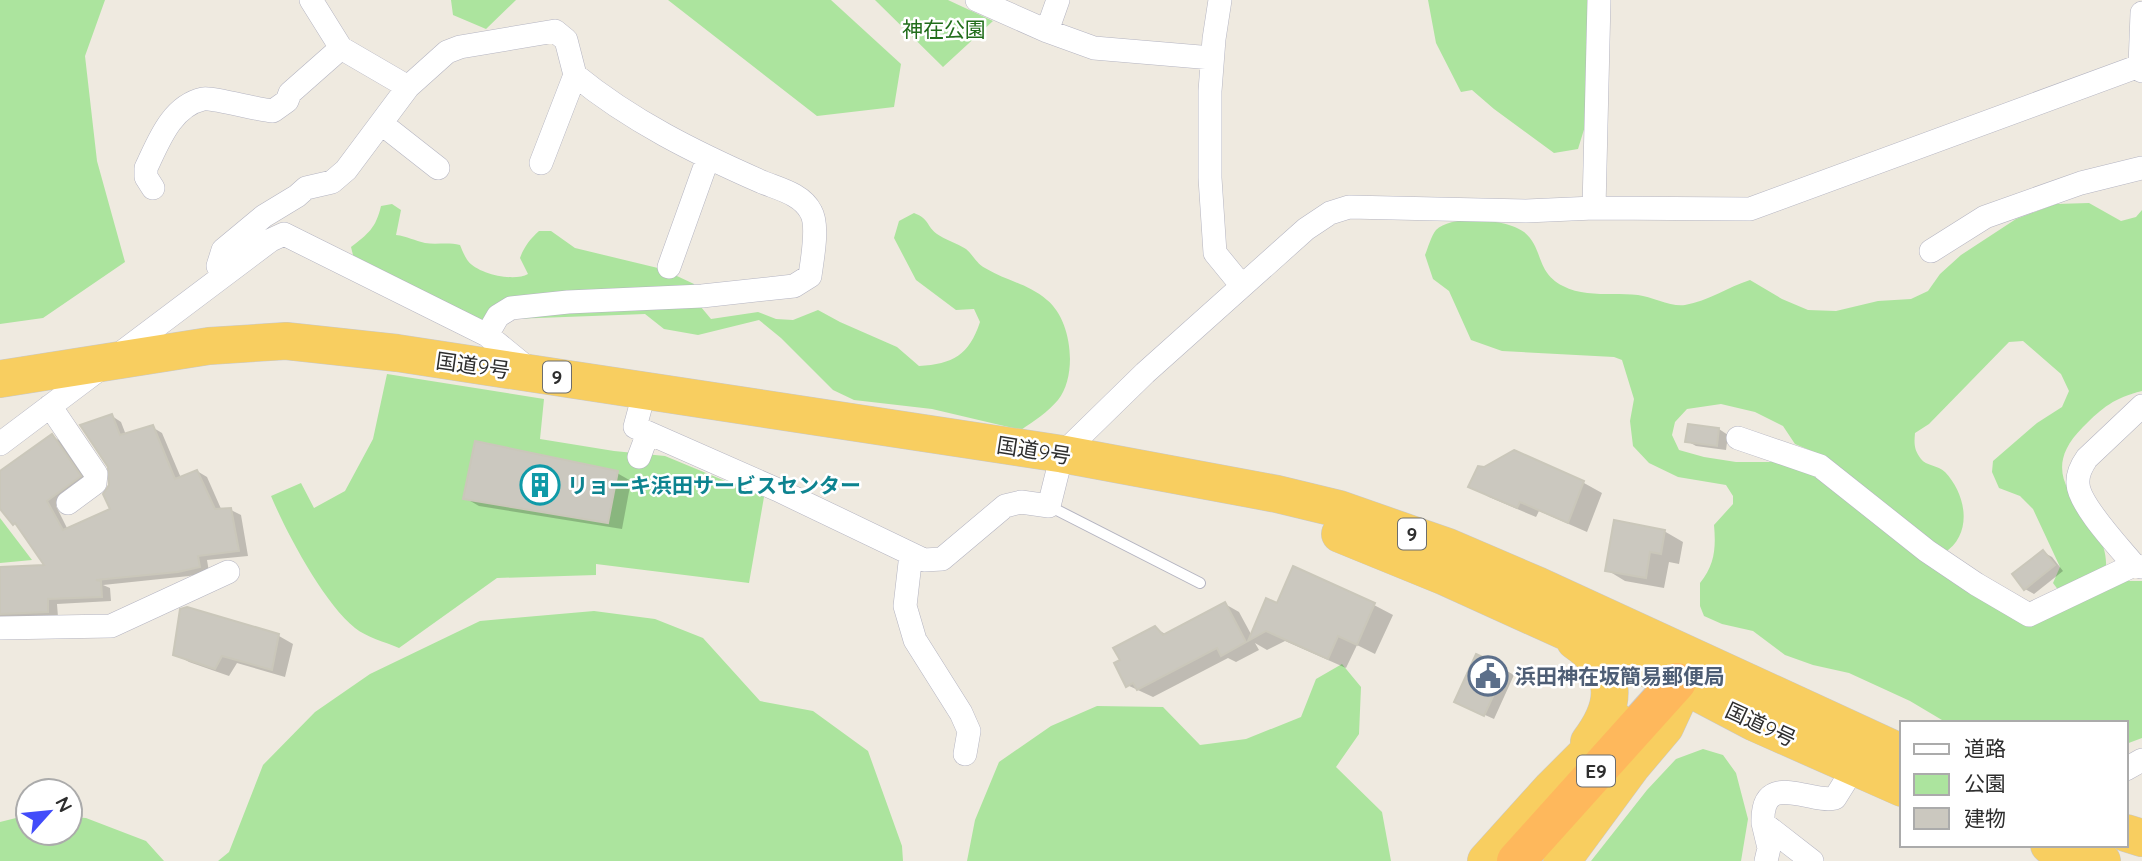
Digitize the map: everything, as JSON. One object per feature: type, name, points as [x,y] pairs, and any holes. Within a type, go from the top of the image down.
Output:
[{"type":"highway","name":"国道9号","points":[[0,379],[209,345],[286,341],[397,353],[1062,454],[1278,494],[1339,509],[1448,547],[1606,616],[1686,670],[1753,722],[1900,787]]},
{"type":"highway","name":"国道9号","points":[[1112,463],[1245,501],[1332,531],[1443,576],[1558,629],[1686,670],[1900,752]]},
{"type":"highway","points":[[1551,789],[1600,727],[1609,705],[1610,691],[1600,664],[1591,652],[1558,629]]},
{"type":"highway","points":[[1562,861],[1674,709],[1686,670]]},
{"type":"highway","points":[[1486,861],[1551,789],[1604,737],[1686,670]]},
{"type":"highway","name":"E9","points":[[1516,861],[1686,670]]},
{"type":"highway","points":[[1644,752],[1672,726],[1699,716],[1719,716],[1753,722]]},
{"type":"highway","name":"E9","points":[[1542,861],[1644,752]]},
{"type":"street","points":[[311,0],[341,48],[408,86]]},
{"type":"street","points":[[977,0],[1047,31],[1094,48],[1212,58]]},
{"type":"street","points":[[1047,31],[1058,0]]},
{"type":"street","points":[[1220,0],[1212,58],[1210,178],[1215,253],[1242,286]]},
{"type":"street","points":[[1594,208],[1599,0]]},
{"type":"street","points":[[645,390],[635,427],[778,490],[911,554],[925,560],[942,559],[1005,506],[1021,502],[1049,506],[1062,454],[1145,373],[1306,229],[1330,213],[1349,207],[1526,211],[1594,208],[1750,209],[2141,67],[2142,13]]},
{"type":"street","points":[[223,276],[218,266],[223,250],[264,216],[306,188],[332,182],[357,157],[408,86],[447,52],[460,47],[555,31],[566,40],[575,75],[541,163]]},
{"type":"street","points":[[153,188],[146,177],[146,168],[169,121],[186,108],[204,99],[273,111],[287,101],[290,93],[341,48]]},
{"type":"street","points":[[487,335],[498,316],[512,308],[568,302],[702,296],[794,286],[810,276],[815,223],[812,213],[802,199],[708,159],[657,132],[601,96],[575,75]]},
{"type":"street","points":[[382,124],[438,168]]},
{"type":"street","points":[[669,267],[708,159]]},
{"type":"street","points":[[1931,251],[1985,217],[2081,183],[2142,168]]},
{"type":"street","points":[[0,444],[271,240],[284,234],[487,335],[534,374]]},
{"type":"street","points":[[50,406],[96,474],[96,483],[68,503]]},
{"type":"street","points":[[1738,438],[1820,466],[1927,551],[2029,615],[2138,566],[2084,502],[2078,484],[2080,468],[2087,457],[2142,406]]},
{"type":"street","points":[[639,457],[648,433]]},
{"type":"street","points":[[911,554],[905,606],[915,640],[961,713],[969,732],[965,754]]},
{"type":"street","points":[[0,628],[111,626],[228,572]]},
{"type":"street","points":[[1766,861],[1769,848],[1763,822],[1763,807],[1766,800],[1777,794],[1812,795],[1828,800],[1835,798],[1855,766]]},
{"type":"street","points":[[1763,822],[1812,861]]},
{"type":"lane","points":[[1049,506],[1200,583]]},
{"type":"green space","points":[[0,0],[105,0],[85,56],[97,161],[125,262],[43,318],[0,324]]},
{"type":"green space","points":[[451,0],[516,0],[486,29],[453,15]]},
{"type":"green space","points":[[668,0],[831,0],[901,64],[894,107],[817,116]]},
{"type":"green space","name":"神在公園","points":[[875,0],[948,0],[993,21],[943,67]]},
{"type":"green space","points":[[1428,0],[1589,0],[1586,123],[1578,149],[1554,153],[1472,90],[1461,92],[1436,43]]},
{"type":"green space","points":[[2089,203],[2121,221],[2136,217],[2142,210],[2142,391],[2116,400],[2090,420],[2067,448],[2062,466],[2065,483],[2103,547],[2106,566],[2059,591],[2053,583],[2060,567],[2033,509],[2020,496],[1999,488],[1992,472],[1993,461],[2037,423],[2062,407],[2069,391],[2061,374],[2023,341],[2009,342],[1929,424],[1915,433],[1915,447],[1919,456],[1926,463],[1945,472],[1962,503],[1963,526],[1953,545],[1944,553],[1826,457],[1795,444],[1783,426],[1755,412],[1721,404],[1687,409],[1675,422],[1672,435],[1679,450],[1736,462],[1787,462],[1818,477],[2023,621],[2117,581],[2142,581],[2142,738],[2128,743],[2128,721],[1944,721],[1910,701],[1849,673],[1785,655],[1753,631],[1722,624],[1704,616],[1700,606],[1700,583],[1709,569],[1713,555],[1714,525],[1733,504],[1733,496],[1726,485],[1678,477],[1649,463],[1633,446],[1630,421],[1634,399],[1622,360],[1614,357],[1502,351],[1471,340],[1449,291],[1433,279],[1425,255],[1434,233],[1444,225],[1466,220],[1493,221],[1524,232],[1535,245],[1548,274],[1572,290],[1638,295],[1674,305],[1685,305],[1750,280],[1782,299],[1808,310],[1836,311],[1878,301],[1911,299],[1928,291],[1940,274],[1961,255],[2016,219],[2056,204]]},
{"type":"green space","points":[[392,204],[401,210],[396,235],[425,243],[460,245],[473,266],[488,273],[506,277],[528,274],[520,258],[523,250],[539,231],[551,231],[575,248],[662,269],[694,284],[701,307],[711,319],[758,312],[776,319],[793,320],[818,310],[897,347],[919,366],[941,363],[958,356],[971,343],[980,322],[974,309],[956,310],[916,280],[894,238],[899,221],[914,213],[923,218],[937,234],[966,249],[982,266],[1047,300],[1055,309],[1067,334],[1070,363],[1068,377],[1058,400],[1021,430],[932,409],[854,400],[833,390],[759,320],[698,335],[664,329],[645,314],[512,319],[486,327],[354,259],[351,247],[370,230],[377,220],[381,206]]},
{"type":"green space","points":[[387,374],[544,399],[540,439],[665,456],[764,497],[749,583],[596,564],[596,575],[497,578],[399,648],[359,631],[343,617],[319,585],[296,548],[271,496],[301,483],[314,508],[345,491],[373,439]]},
{"type":"green space","points":[[0,518],[32,560],[0,563]]},
{"type":"green space","points":[[594,611],[655,619],[703,638],[760,701],[813,711],[868,751],[902,846],[903,861],[218,861],[229,852],[263,765],[315,712],[370,674],[480,621]]},
{"type":"green space","points":[[1342,664],[1361,687],[1359,734],[1336,767],[1382,812],[1391,861],[967,861],[975,820],[999,762],[1051,726],[1097,706],[1163,707],[1200,745],[1246,739],[1301,717],[1316,679]]},
{"type":"green space","points":[[1703,749],[1723,755],[1736,773],[1748,819],[1741,861],[1591,861],[1647,790],[1676,759]]},
{"type":"green space","points":[[14,818],[14,847],[84,847],[86,818],[146,841],[164,861],[0,861],[0,822]]},
{"type":"building","points":[[112,414],[120,435],[153,425],[175,479],[197,470],[215,509],[231,508],[239,551],[198,556],[200,567],[178,572],[96,580],[101,581],[102,597],[48,599],[48,612],[0,614],[0,567],[44,565],[15,523],[13,525],[0,509],[0,471],[52,434],[81,476],[47,501],[63,530],[110,509],[103,494],[109,485],[108,467],[80,425]]},
{"type":"building","points":[[1688,424],[1719,428],[1717,446],[1685,442]]},
{"type":"building","name":"リョーキ浜田サービスセンター","points":[[475,441],[618,471],[608,523],[463,499]]},
{"type":"building","points":[[1514,450],[1584,481],[1568,523],[1520,502],[1517,508],[1468,487],[1478,466],[1484,467]]},
{"type":"building","points":[[1614,520],[1665,530],[1661,554],[1650,552],[1646,578],[1605,571]]},
{"type":"building","points":[[2043,550],[2055,565],[2024,590],[2012,574]]},
{"type":"building","points":[[1293,566],[1375,603],[1357,645],[1338,636],[1328,659],[1266,631],[1248,641],[1266,598],[1277,603]]},
{"type":"building","points":[[1225,602],[1246,642],[1221,656],[1217,648],[1137,690],[1133,683],[1126,687],[1114,663],[1120,660],[1113,648],[1155,626],[1163,635]]},
{"type":"building","points":[[187,607],[279,634],[272,670],[222,656],[215,669],[173,655],[180,609]]},
{"type":"building","points":[[1476,654],[1506,668],[1484,716],[1454,702]]},
{"type":"place","name":"リョーキ浜田サービスセンター","points":[[540,485]]},
{"type":"place","name":"浜田神在坂簡易郵便局","points":[[1488,676]]}]
